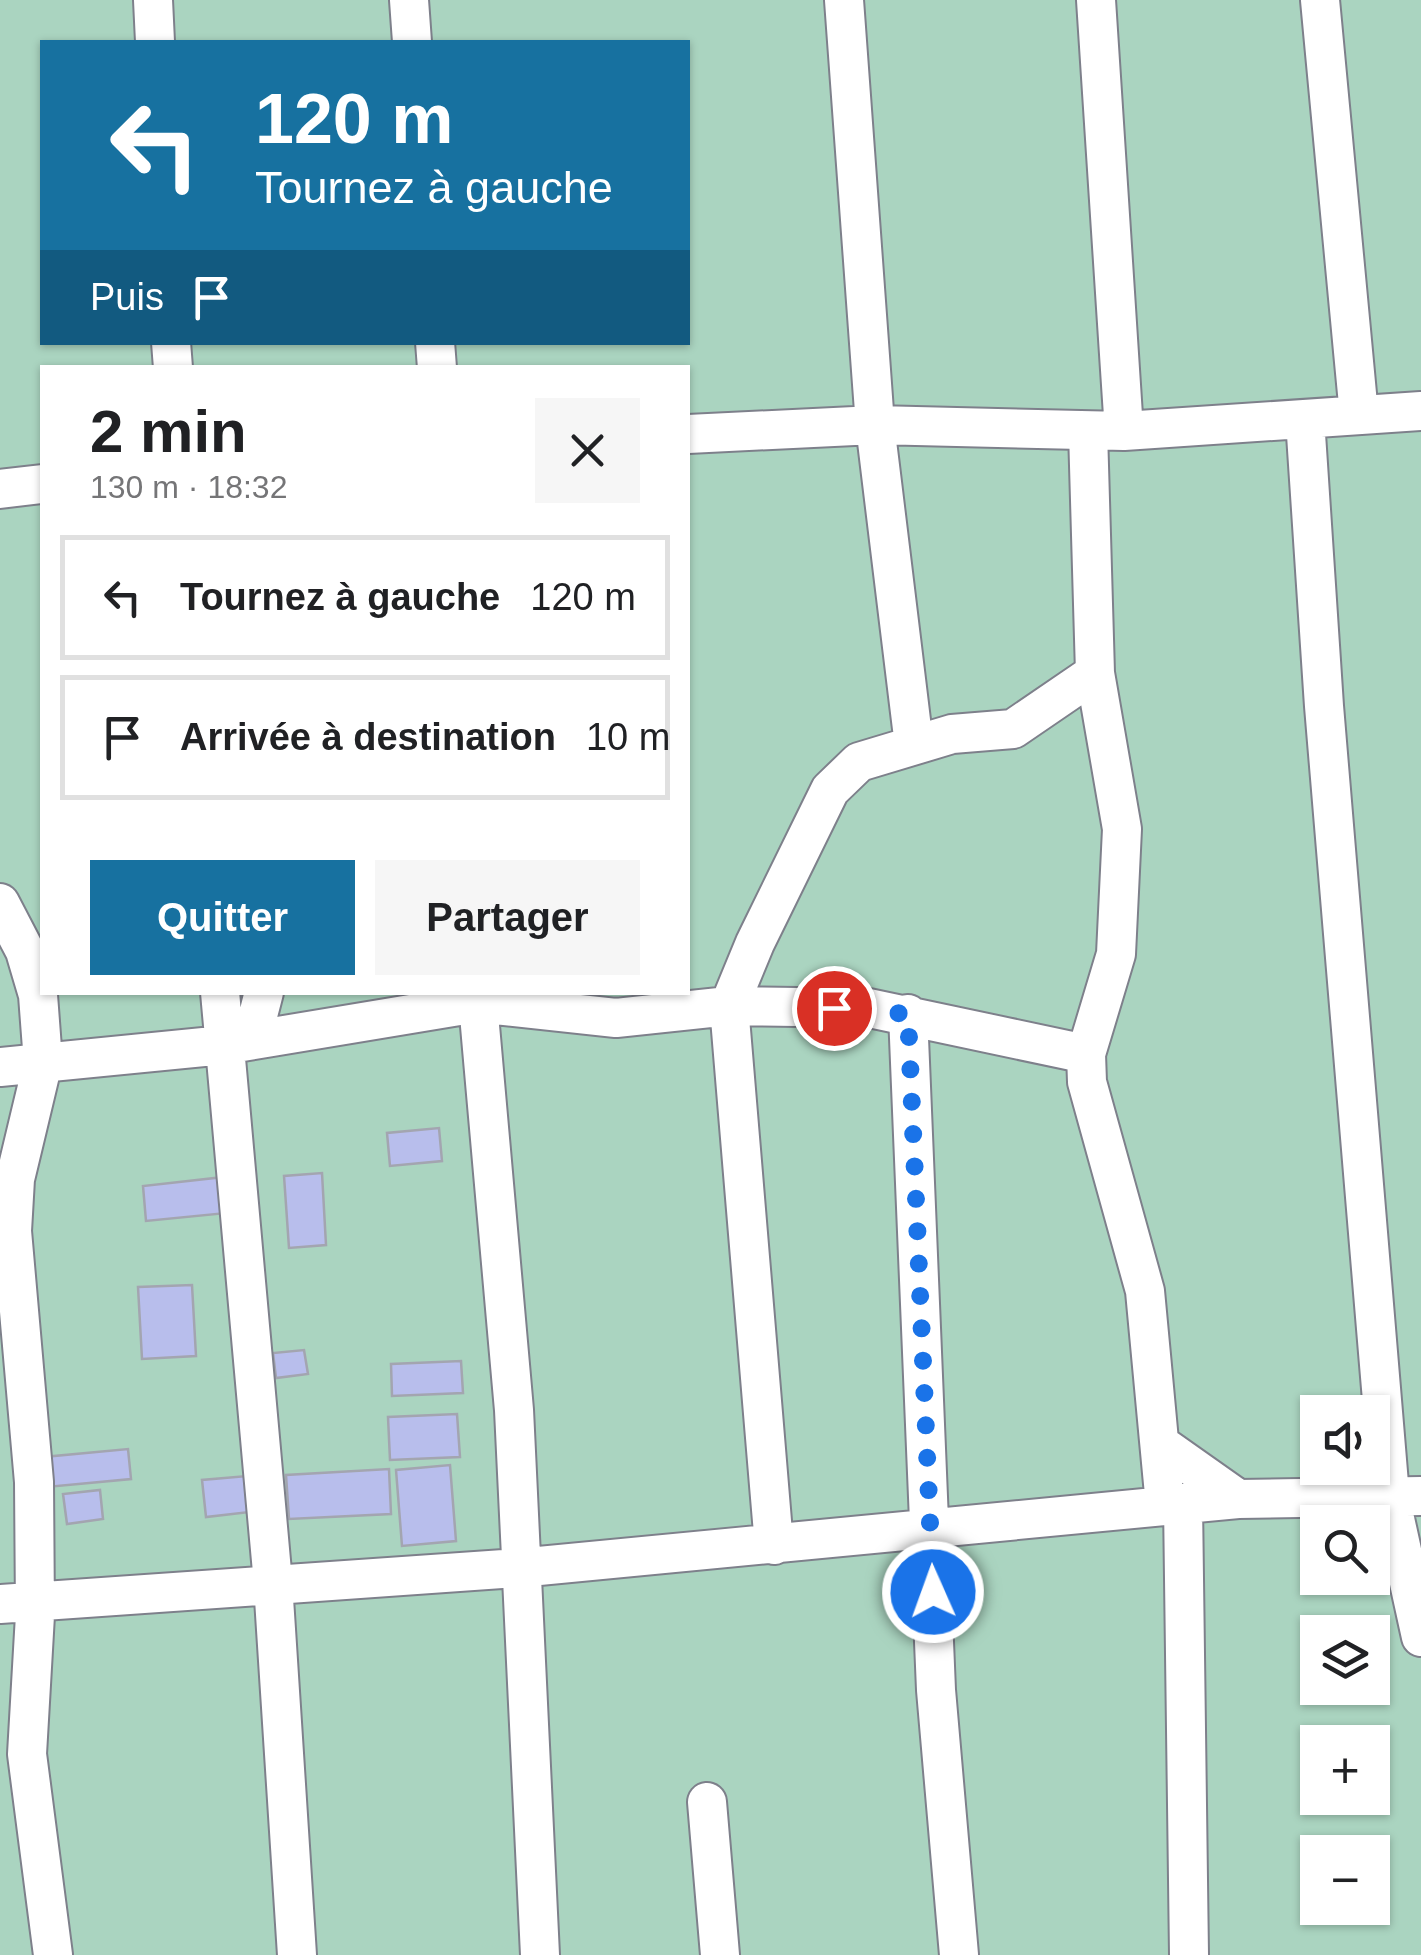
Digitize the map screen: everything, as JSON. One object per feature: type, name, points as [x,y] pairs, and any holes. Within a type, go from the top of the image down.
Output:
[{"type":"street","points":[[153,0],[156,40]]},
{"type":"street","points":[[409,0],[412,40]]},
{"type":"street","points":[[844,0],[875,426],[914,745]]},
{"type":"street","points":[[1096,0],[1106,431],[1095,673],[1120,799],[1121,887],[1116,954],[1086,1054],[1092,1104],[1145,1291],[1160,1444],[1174,1504],[1189,1955]]},
{"type":"street","points":[[1320,0],[1360,415]]},
{"type":"street","points":[[690,434],[875,426],[1106,431],[1421,411]]},
{"type":"street","points":[[1305,419],[1325,726],[1421,1637]]},
{"type":"street","points":[[0,489],[40,484]]},
{"type":"street","points":[[774,1545],[730,1006],[755,943],[830,790],[859,762],[952,734],[1013,729],[1095,673]]},
{"type":"street","points":[[0,903],[25,951],[38,995],[43,1062],[15,1179],[12,1231],[34,1482],[18,1604],[27,1754],[52,1955]]},
{"type":"street","points":[[221,995],[238,1042],[297,1955]]},
{"type":"street","points":[[238,1042],[262,995]]},
{"type":"street","points":[[0,1068],[238,1042],[477,998],[616,1018],[730,1006],[869,1008],[1086,1054]]},
{"type":"street","points":[[477,998],[514,1410],[518,1568],[540,1955]]},
{"type":"street","points":[[908,1014],[936,1690],[958,1955]]},
{"type":"street","points":[[1160,1444],[1238,1498]]},
{"type":"street","points":[[18,1604],[273,1582],[518,1568],[1238,1498],[1406,1496]]},
{"type":"street","points":[[706,1802],[720,1955]]},
{"type":"green space","points":[[0,0],[1421,0],[1421,1955],[0,1955]]},
{"type":"building","points":[[439,1128],[442,1161],[390,1166],[387,1133]]},
{"type":"building","points":[[322,1173],[326,1245],[289,1248],[284,1176]]},
{"type":"building","points":[[224,1177],[227,1213],[146,1221],[143,1186]]},
{"type":"building","points":[[192,1285],[196,1356],[142,1359],[138,1287]]},
{"type":"building","points":[[304,1350],[308,1374],[276,1378],[273,1353]]},
{"type":"building","points":[[461,1361],[463,1393],[392,1396],[391,1364]]},
{"type":"building","points":[[457,1414],[460,1457],[390,1460],[388,1417]]},
{"type":"building","points":[[128,1449],[131,1479],[47,1487],[44,1457]]},
{"type":"building","points":[[450,1465],[456,1541],[402,1546],[396,1470]]},
{"type":"building","points":[[389,1469],[391,1514],[289,1519],[286,1475]]},
{"type":"building","points":[[247,1476],[250,1512],[206,1517],[202,1480]]},
{"type":"building","points":[[100,1490],[103,1519],[67,1524],[63,1494]]},
{"type":"route","points":[[834,1008],[908,1014],[933,1592]]}]
